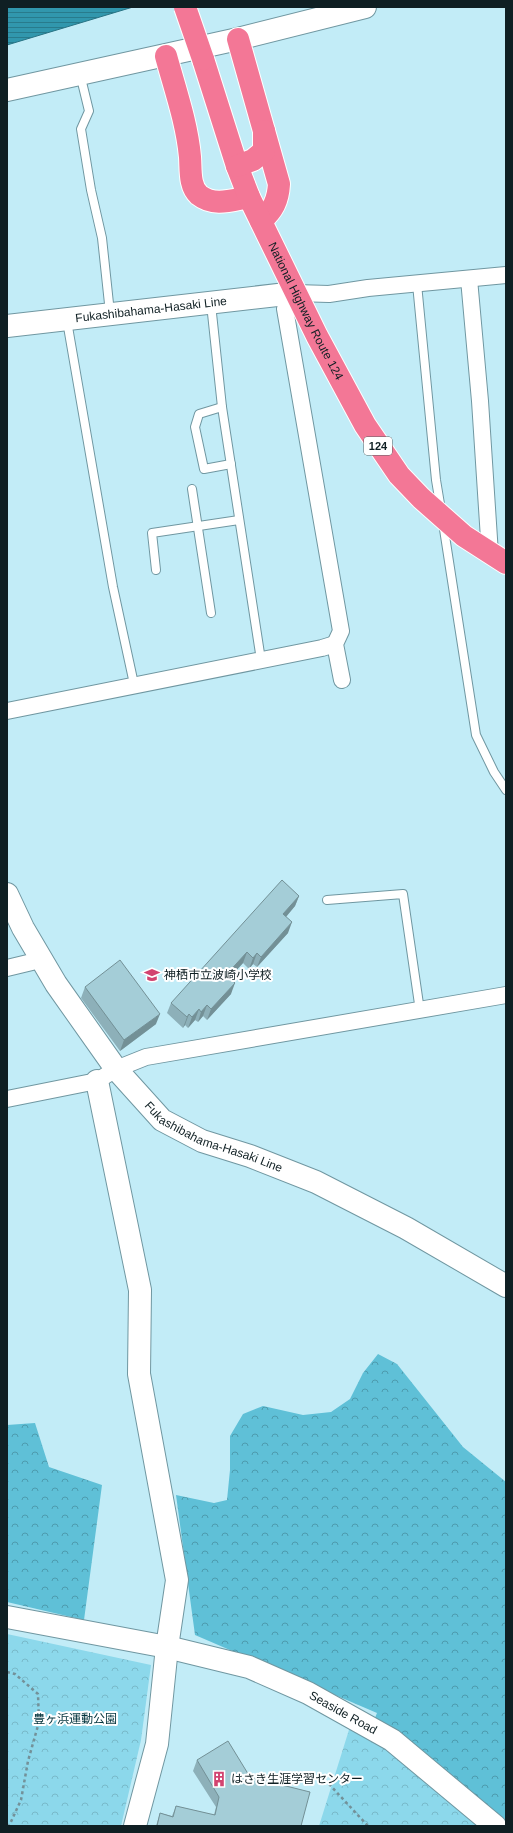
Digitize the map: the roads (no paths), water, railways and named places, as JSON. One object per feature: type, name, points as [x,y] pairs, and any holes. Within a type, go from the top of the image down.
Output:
[{"type":"highway","name":"National Highway Route 124","points":[[185,7],[237,166],[249,197],[295,293],[346,392],[382,452],[399,475],[442,517],[464,536],[498,558]]},
{"type":"highway","points":[[238,39],[249,83],[279,184],[275,205],[271,212],[261,221]]},
{"type":"highway","points":[[166,56],[186,130],[192,186],[198,194],[218,203],[249,197]]},
{"type":"highway","points":[[237,166],[253,160],[264,151],[264,130]]},
{"type":"street","points":[[7,90],[166,56],[365,7]]},
{"type":"street","points":[[342,680],[335,644],[341,631],[285,309],[295,293],[329,294],[506,275]]},
{"type":"street","points":[[469,279],[480,401],[498,558]]},
{"type":"street","name":"Fukashibahama-Hasaki Line","points":[[7,326],[295,293]]},
{"type":"street","points":[[7,711],[335,644]]},
{"type":"street","name":"Fukashibahama-Hasaki Line","points":[[7,894],[23,928],[56,984],[116,1069],[162,1120],[202,1141],[250,1156],[316,1182],[406,1228],[506,1286]]},
{"type":"street","points":[[7,968],[32,962],[40,957]]},
{"type":"street","points":[[7,1098],[97,1081],[116,1069],[146,1057],[506,995]]},
{"type":"street","points":[[97,1081],[140,1290],[140,1374],[177,1580],[167,1647],[157,1744],[135,1826]]},
{"type":"street","name":"Seaside Road","points":[[7,1618],[167,1647],[249,1668],[308,1694],[353,1717],[392,1740],[495,1826]]},
{"type":"lane","points":[[80,74],[89,111],[81,129],[91,190],[102,238],[110,314]]},
{"type":"lane","points":[[417,284],[436,480],[476,735],[494,772],[506,790]]},
{"type":"lane","points":[[211,302],[222,407],[261,660]]},
{"type":"lane","points":[[67,319],[113,587],[134,684]]},
{"type":"lane","points":[[222,407],[199,414],[195,427],[204,469],[231,464]]},
{"type":"lane","points":[[192,489],[211,614]]},
{"type":"lane","points":[[156,570],[152,534],[239,520]]},
{"type":"lane","points":[[326,900],[403,894],[420,1010]]},
{"type":"place","name":"神栖市立波崎小学校","points":[[152,975]]},
{"type":"place","name":"はさき生涯学習センター","points":[[219,1779]]},
{"type":"park label","name":"豊ヶ浜運動公園","points":[[75,1719]]}]
